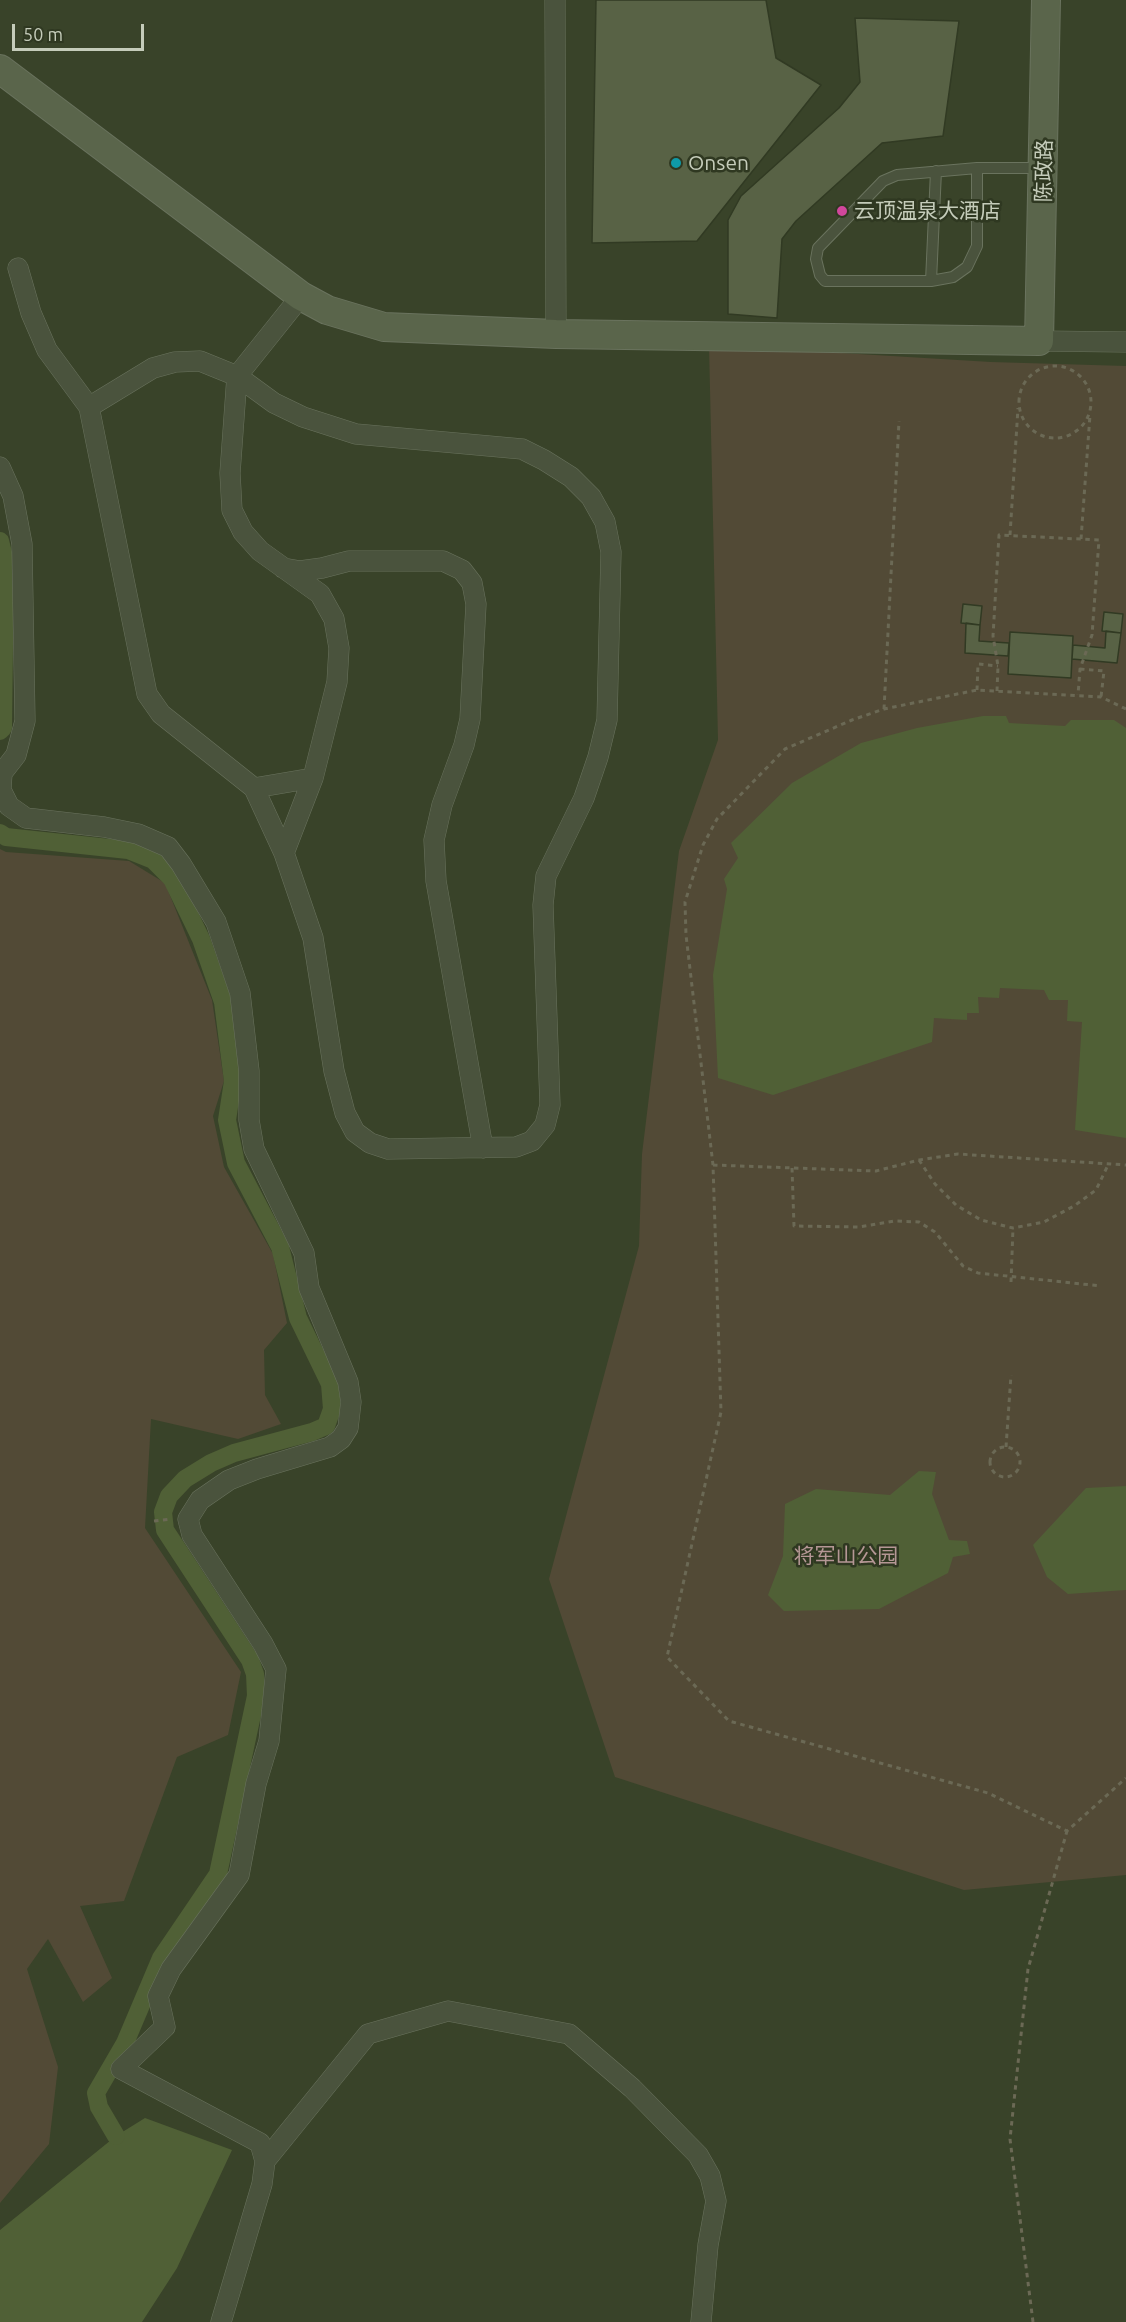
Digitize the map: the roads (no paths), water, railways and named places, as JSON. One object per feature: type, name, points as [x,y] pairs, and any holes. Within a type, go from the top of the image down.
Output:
[{"type":"street","points":[[555,0],[556,333]]},
{"type":"street","name":"陈政路","points":[[1040,341],[1046,0]]},
{"type":"street","points":[[0,69],[301,296],[327,310],[384,327],[556,333],[1126,342]]},
{"type":"street","points":[[18,268],[31,313],[47,350],[89,407],[147,694],[161,714],[254,788],[284,853],[313,938],[334,1071],[345,1113],[355,1132],[370,1143],[388,1149],[516,1147],[532,1141],[544,1125],[550,1105],[543,905],[546,876],[584,798],[598,757],[607,720],[611,552],[605,522],[591,497],[571,477],[522,449],[356,434],[303,417],[274,403],[237,376],[200,361],[175,362],[153,368],[89,407]]},
{"type":"street","points":[[284,853],[313,778],[337,682],[339,648],[334,619],[320,594],[260,551],[243,532],[232,510],[230,473],[237,376],[301,296]]},
{"type":"street","points":[[0,467],[13,496],[22,544],[25,721],[16,755],[2,773],[1,790],[9,806],[26,818],[104,827],[138,834],[168,847],[216,922],[240,993],[249,1071],[249,1120],[254,1149],[304,1253],[309,1288],[348,1382],[351,1402],[348,1428],[341,1439],[330,1447],[257,1468],[229,1480],[201,1500],[188,1519],[192,1535],[263,1644],[276,1669],[269,1741],[256,1784],[239,1875],[171,1969],[162,1987],[158,1996],[165,2026],[121,2069],[260,2143],[265,2161],[262,2184],[221,2322]]},
{"type":"street","points":[[283,568],[300,571],[349,561],[443,561],[462,570],[472,583],[476,604],[470,719],[464,745],[442,805],[434,840],[436,881],[483,1148]]},
{"type":"street","points":[[254,788],[313,778]]},
{"type":"street","points":[[265,2161],[368,2034],[448,2011],[569,2034],[632,2088],[698,2155],[710,2176],[716,2201],[708,2246],[701,2322]]},
{"type":"lane","points":[[977,168],[977,246],[967,267],[953,277],[931,281],[825,281],[820,275],[816,259],[818,248],[883,181],[897,174],[977,168],[1044,168]]},
{"type":"lane","points":[[931,281],[936,171]]},
{"type":"waterway","points":[[0,541],[5,561],[3,728],[0,731]]},
{"type":"waterway","points":[[0,833],[6,837],[128,850],[153,860],[172,879],[201,939],[223,1002],[233,1081],[227,1120],[236,1163],[280,1247],[298,1318],[330,1384],[332,1409],[326,1426],[312,1432],[234,1453],[211,1463],[185,1479],[169,1496],[163,1512],[165,1530],[250,1660],[255,1674],[256,1696],[218,1874],[161,1958],[125,2043],[96,2093],[99,2107],[116,2136]]},
{"type":"place","name":"Onsen","points":[[676,163]]},
{"type":"place","name":"云顶温泉大酒店","points":[[842,211]]},
{"type":"park label","name":"将军山公园","points":[[846,1556]]}]
